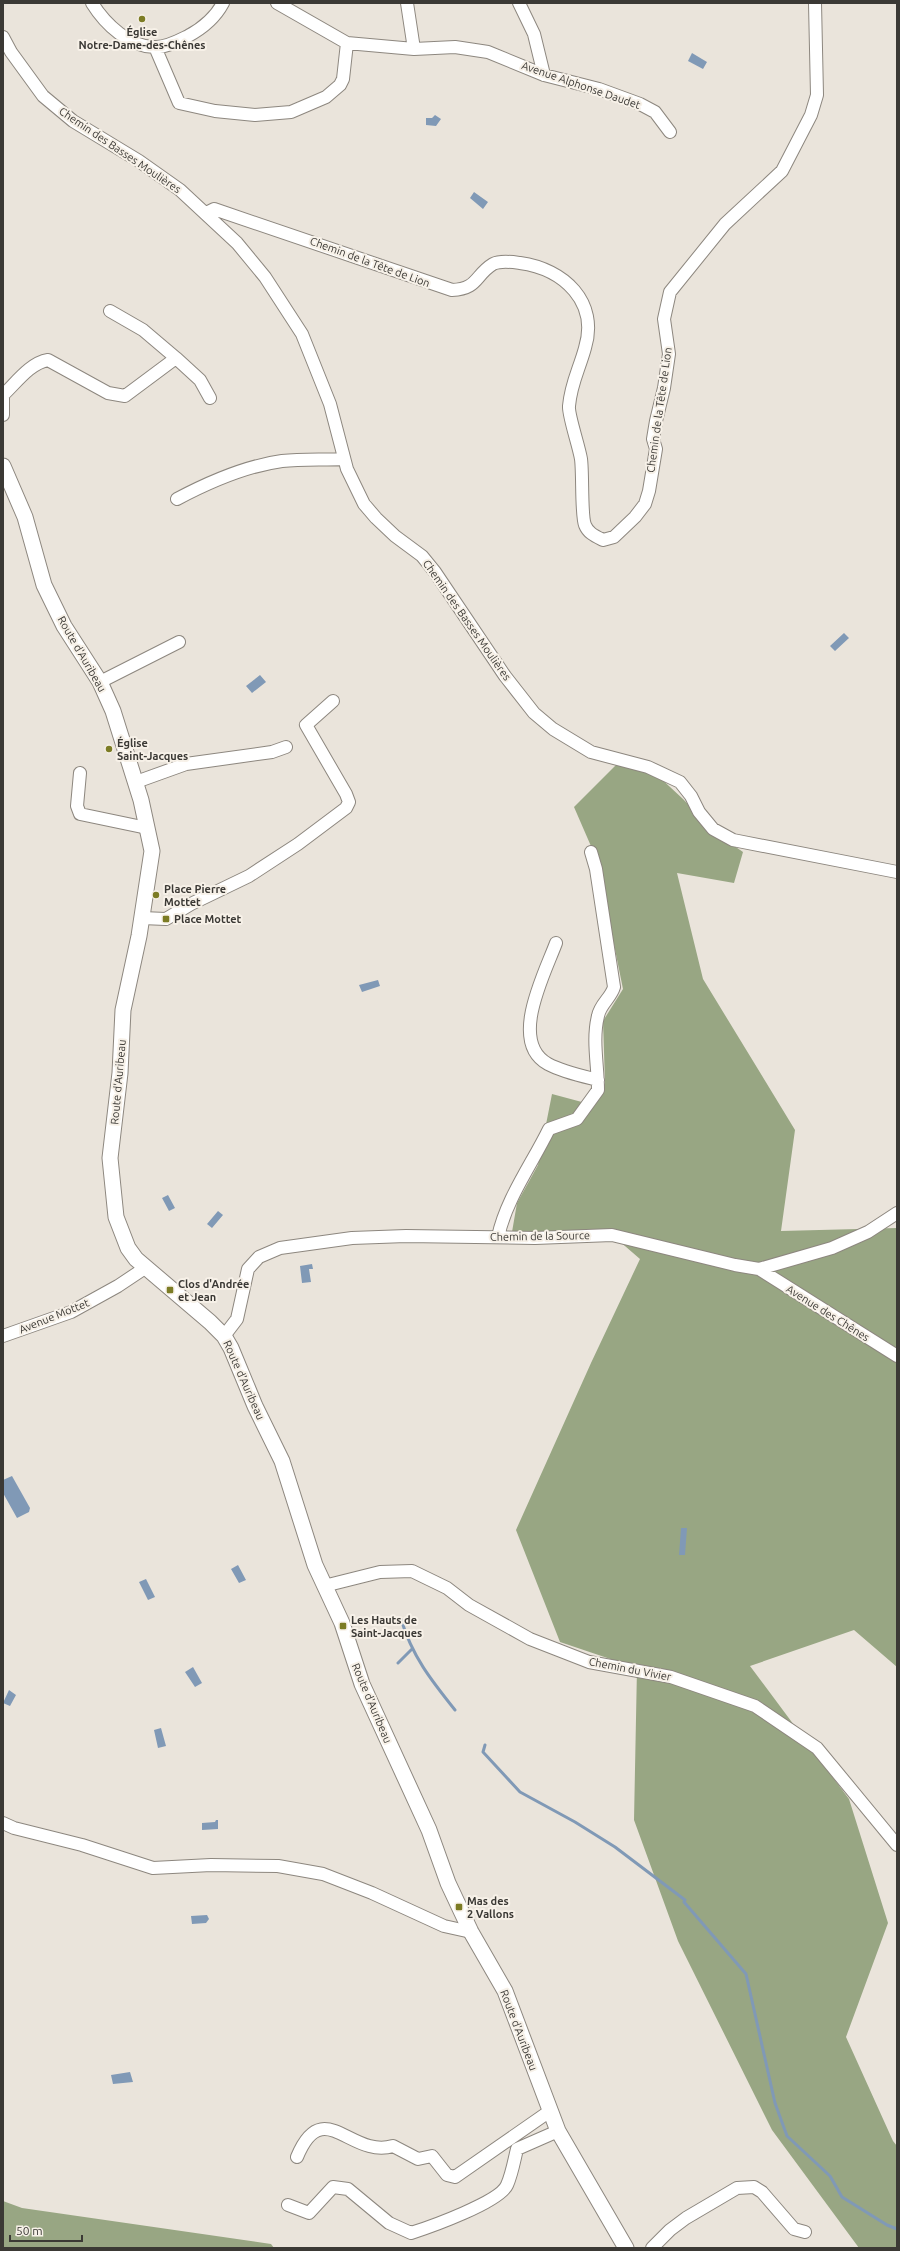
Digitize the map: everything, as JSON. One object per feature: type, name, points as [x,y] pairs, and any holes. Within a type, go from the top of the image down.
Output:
[{"type":"street","points":[[92,3],[115,31],[131,40],[155,47],[170,44],[192,34],[217,15],[223,3]]},
{"type":"street","name":"Avenue Alphonse Daudet","points":[[277,3],[347,43],[414,49],[455,47],[488,52],[544,75],[599,89],[640,104],[655,112],[670,132]]},
{"type":"street","points":[[407,3],[414,49]]},
{"type":"street","points":[[519,3],[534,34],[544,75]]},
{"type":"street","name":"Chemin de la Tête de Lion","points":[[206,213],[214,209],[452,290],[464,290],[473,285],[493,264],[499,262],[530,264],[564,279],[582,298],[588,330],[586,347],[571,386],[568,409],[581,458],[584,525],[591,534],[603,540],[614,537],[635,517],[645,504],[649,491],[656,449],[654,439],[656,421],[664,388],[669,354],[664,319],[670,292],[725,224],[782,171],[811,115],[817,95],[815,3]]},
{"type":"street","name":"Chemin des Basses Moulières","points":[[3,37],[11,52],[43,96],[73,121],[139,161],[206,213],[237,243],[265,277],[302,334],[330,404],[344,459],[364,504],[385,527],[422,556],[435,572],[505,676],[534,713],[545,723],[591,752],[648,767],[674,778],[680,782],[691,796],[699,812],[714,829],[734,840],[897,872]]},
{"type":"street","points":[[155,47],[179,103],[215,111],[261,114],[291,112],[326,97],[343,79],[347,43]]},
{"type":"street","points":[[110,311],[143,330],[176,358],[200,380],[210,398]]},
{"type":"street","points":[[3,415],[3,395],[41,361],[48,360],[54,362],[108,393],[125,396],[176,358]]},
{"type":"street","points":[[177,499],[204,484],[260,465],[282,461],[344,459]]},
{"type":"street","name":"Route d'Auribeau","points":[[3,466],[25,517],[44,585],[64,626],[100,682],[113,712],[136,782],[152,851],[142,918],[123,1010],[120,1072],[110,1158],[114,1206],[119,1228],[128,1248],[145,1268],[224,1336],[237,1359],[255,1406],[282,1461],[315,1565],[342,1623],[362,1684],[430,1830],[448,1883],[471,1932],[505,1991],[558,2131],[626,2248]]},
{"type":"street","points":[[100,682],[179,642]]},
{"type":"street","points":[[142,918],[166,919],[191,904],[249,876],[298,844],[346,808],[349,802],[346,794],[306,725],[333,701]]},
{"type":"street","points":[[136,782],[186,764],[272,752],[286,747]]},
{"type":"street","points":[[80,773],[77,806],[80,814],[147,828]]},
{"type":"street","points":[[498,1237],[501,1225],[511,1201],[549,1129],[577,1119],[598,1090],[595,1060],[598,1015],[604,1000],[612,993],[614,987],[596,869],[591,852]]},
{"type":"street","points":[[556,943],[529,1022],[529,1039],[537,1053],[548,1063],[598,1080]]},
{"type":"street","name":"Chemin de la Source","points":[[224,1336],[237,1319],[248,1269],[259,1257],[280,1248],[352,1238],[612,1235],[735,1265],[759,1269],[832,1248],[868,1232],[897,1213]]},
{"type":"street","name":"Avenue Mottet","points":[[3,1336],[71,1312],[118,1286],[145,1268]]},
{"type":"street","name":"Avenue des Chênes","points":[[759,1269],[897,1356]]},
{"type":"street","name":"Chemin du Vivier","points":[[324,1586],[380,1572],[412,1571],[447,1588],[469,1605],[530,1639],[589,1662],[671,1677],[756,1706],[817,1748],[897,1845]]},
{"type":"street","points":[[3,1823],[14,1828],[82,1845],[152,1868],[211,1864],[278,1866],[323,1874],[372,1893],[444,1926],[471,1932]]},
{"type":"street","points":[[297,2157],[309,2134],[317,2130],[329,2129],[367,2147],[383,2149],[393,2146],[418,2159],[432,2156],[447,2175],[455,2177],[550,2111]]},
{"type":"street","points":[[288,2205],[310,2213],[333,2188],[348,2189],[389,2223],[412,2233],[448,2220],[494,2197],[507,2187],[517,2150],[558,2131]]},
{"type":"street","points":[[652,2248],[670,2230],[686,2218],[737,2188],[754,2187],[794,2229],[805,2232]]},
{"type":"green space","points":[[617,764],[656,774],[683,799],[714,832],[743,852],[734,883],[677,873],[703,979],[795,1130],[781,1231],[897,1228],[897,1667],[854,1630],[750,1666],[849,1799],[888,1923],[846,2037],[893,2141],[897,2146],[897,2248],[859,2248],[772,2130],[678,1941],[634,1820],[637,1668],[560,1642],[516,1530],[591,1363],[640,1259],[618,1240],[512,1232],[517,1203],[538,1165],[552,1094],[593,1105],[605,1083],[603,1021],[623,989],[597,860],[574,807]]},
{"type":"green space","points":[[3,2201],[22,2208],[271,2244],[274,2248],[3,2248]]},
{"type":"water","points":[[692,53],[707,62],[703,69],[688,61]]},
{"type":"water","points":[[435,115],[441,119],[436,126],[426,125],[426,118],[432,118]]},
{"type":"water","points":[[474,192],[488,202],[483,209],[470,198]]},
{"type":"water","points":[[844,633],[849,638],[835,651],[830,646]]},
{"type":"water","points":[[260,675],[266,682],[252,693],[246,686]]},
{"type":"water","points":[[378,980],[380,986],[362,992],[359,985]]},
{"type":"water","points":[[168,1195],[175,1208],[169,1211],[162,1198]]},
{"type":"water","points":[[218,1211],[223,1215],[212,1228],[207,1224]]},
{"type":"water","points":[[312,1264],[313,1269],[309,1269],[311,1282],[302,1283],[300,1266]]},
{"type":"water","points":[[12,1476],[30,1508],[29,1512],[17,1518],[3,1493],[3,1480]]},
{"type":"water","points":[[681,1528],[687,1528],[685,1555],[679,1555]]},
{"type":"water","points":[[238,1565],[246,1580],[239,1583],[231,1569]]},
{"type":"water","points":[[146,1579],[155,1597],[148,1600],[139,1582]]},
{"type":"water","points":[[193,1667],[202,1683],[195,1687],[185,1672]]},
{"type":"water","points":[[9,1690],[16,1695],[10,1706],[3,1703]]},
{"type":"water","points":[[161,1728],[166,1746],[158,1748],[154,1730]]},
{"type":"water","points":[[218,1820],[218,1829],[202,1830],[202,1823],[215,1822]]},
{"type":"water","points":[[207,1915],[209,1919],[206,1923],[192,1924],[191,1916]]},
{"type":"water","points":[[130,2072],[133,2082],[113,2084],[111,2075]]},
{"type":"waterway","points":[[401,1619],[405,1632],[423,1667],[455,1710]]},
{"type":"waterway","points":[[398,1663],[412,1649]]},
{"type":"waterway","points":[[485,1745],[483,1752],[520,1792],[575,1822],[615,1847],[685,1900],[684,1902],[746,1974],[775,2103],[787,2136],[830,2176],[842,2197],[887,2225],[897,2229]]},
{"type":"place","name":"Église Notre-Dame-des-Chênes","points":[[142,19]]},
{"type":"place","name":"Église Saint-Jacques","points":[[109,749]]},
{"type":"place","name":"Place Pierre Mottet","points":[[156,895]]},
{"type":"place","name":"Place Mottet","points":[[166,919]]},
{"type":"place","name":"Clos d'Andrée et Jean","points":[[170,1290]]},
{"type":"place","name":"Les Hauts de Saint-Jacques","points":[[343,1626]]},
{"type":"place","name":"Mas des 2 Vallons","points":[[459,1907]]}]
